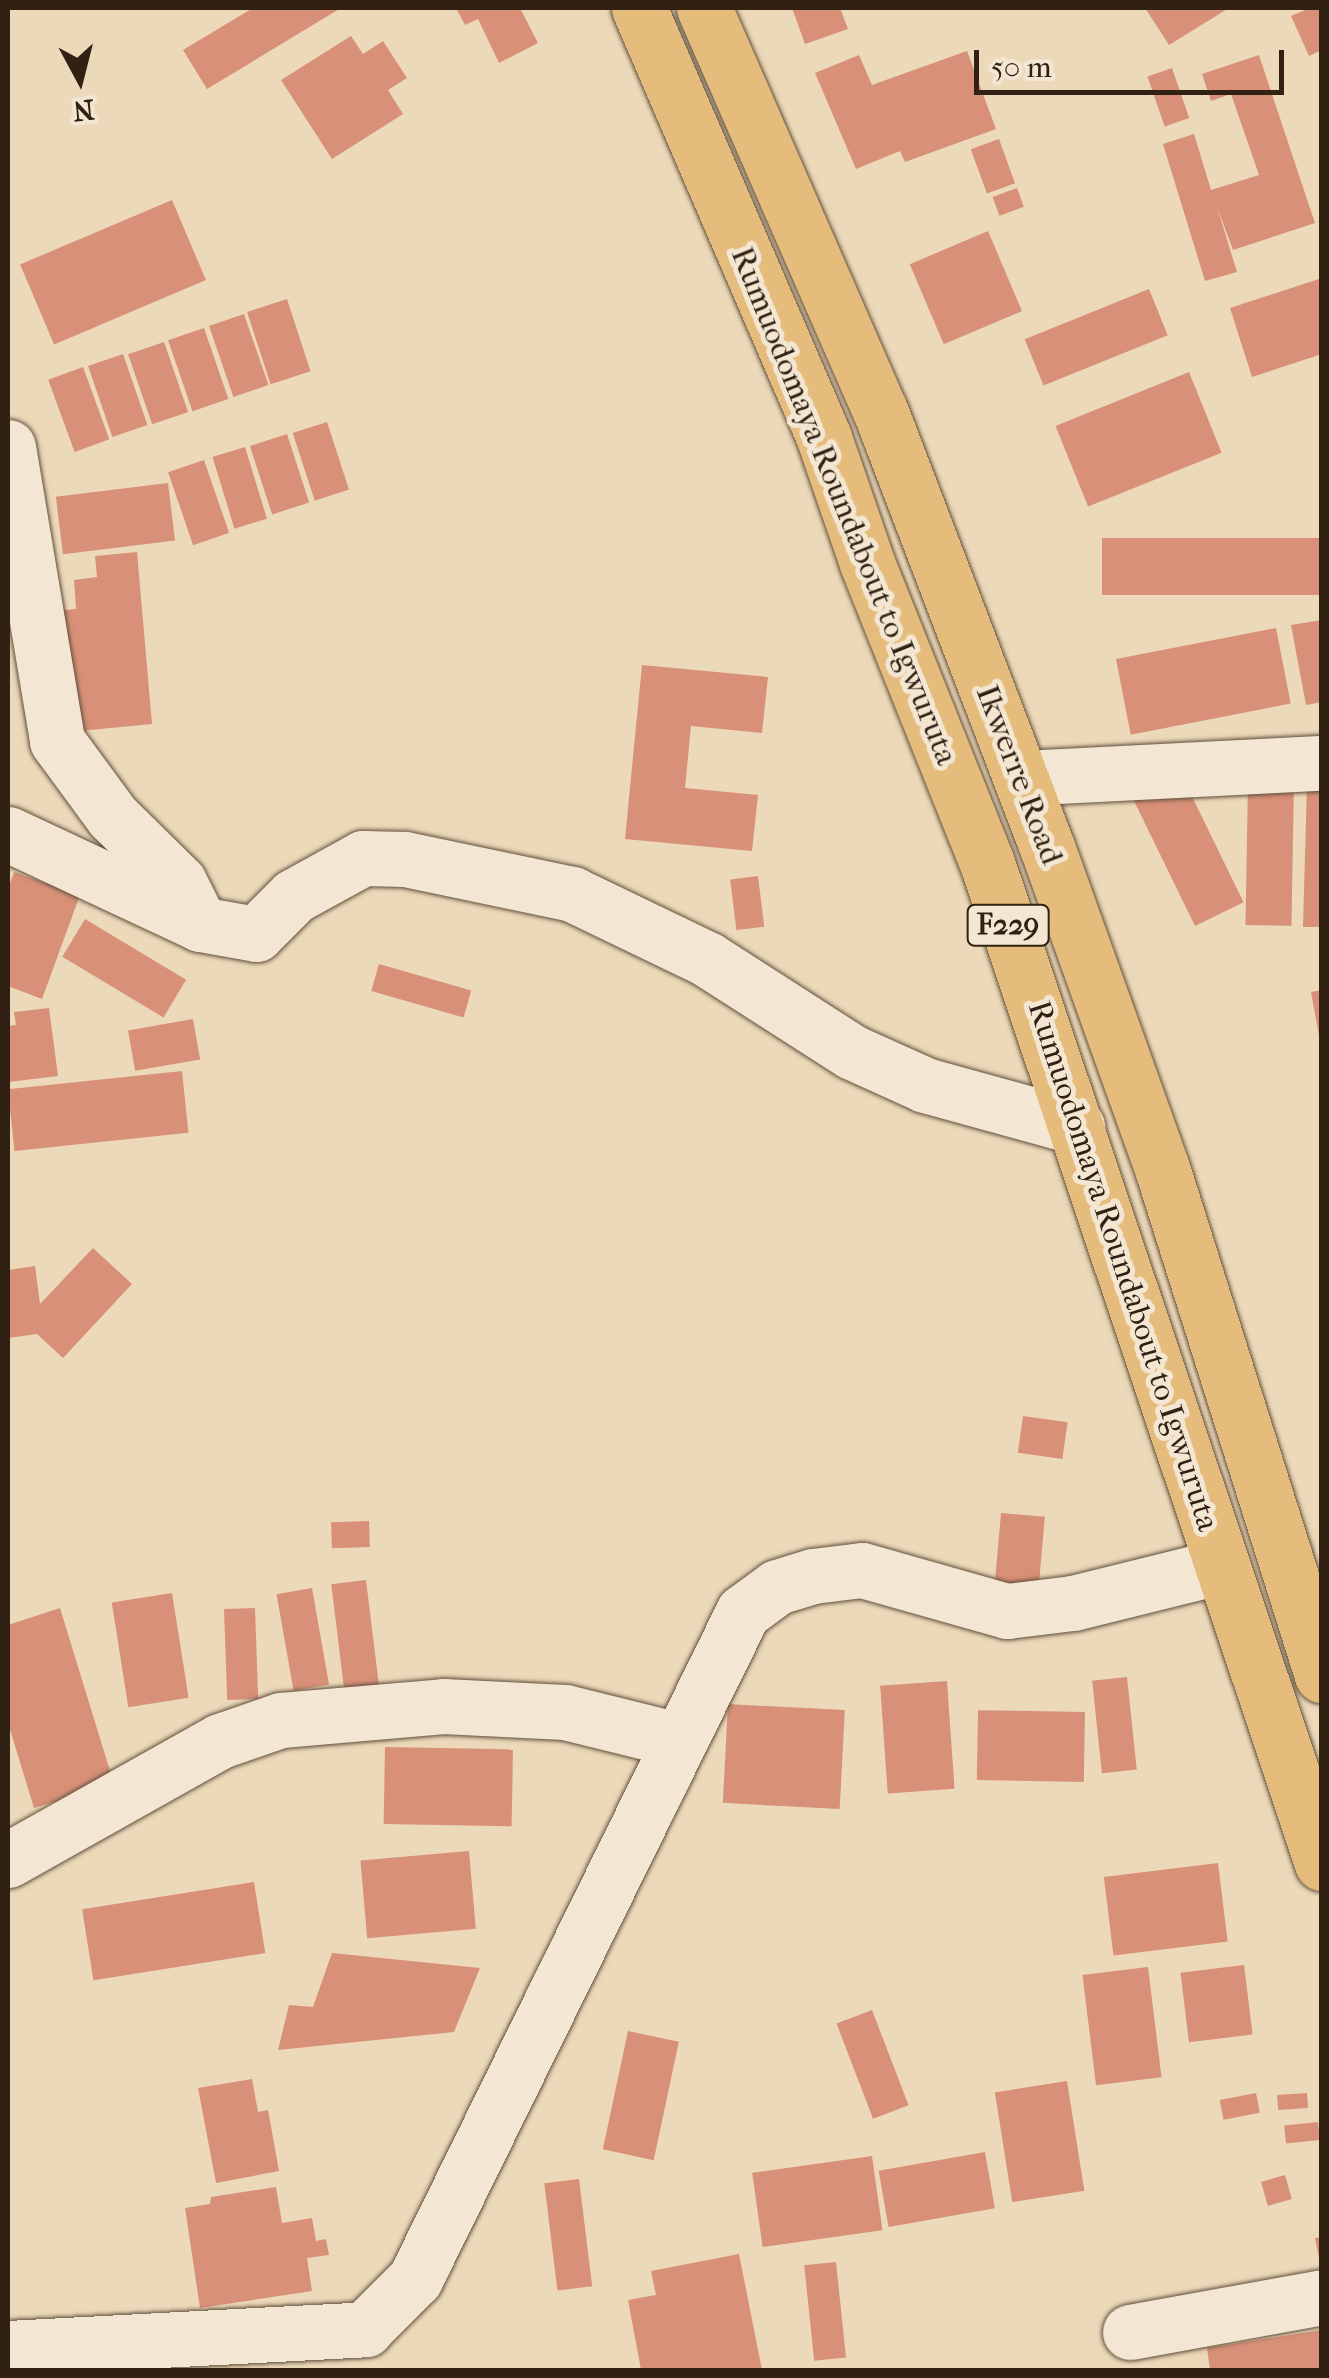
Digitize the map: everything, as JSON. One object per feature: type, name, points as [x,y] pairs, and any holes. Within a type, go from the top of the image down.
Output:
[{"type":"main road","name":"Rumuodomaya Roundabout to Igwuruta","points":[[639,8],[824,438],[867,564],[987,863],[1322,1864]]},
{"type":"main road","name":"Ikwerre Road","points":[[704,8],[880,410],[1022,778],[1162,1168],[1320,1665]]},
{"type":"street","points":[[8,447],[56,741],[112,816],[179,882],[200,924]]},
{"type":"street","points":[[1022,778],[1322,763]]},
{"type":"street","points":[[8,834],[200,924],[256,934],[294,896],[363,858],[404,859],[572,894],[708,959],[852,1052],[925,1084],[1078,1127]]},
{"type":"street","points":[[8,2348],[357,2350],[415,2279],[742,1612],[777,1587],[813,1576],[862,1570],[1006,1611],[1073,1603],[1222,1566]]},
{"type":"street","points":[[8,1860],[220,1741],[282,1720],[444,1706],[530,1710],[566,1712],[678,1740]]},
{"type":"street","points":[[1130,2332],[1322,2297]]},
{"type":"building","points":[[253,8],[341,8],[207,89],[183,50]]},
{"type":"building","points":[[456,8],[520,8],[538,43],[499,63],[478,19],[465,25]]},
{"type":"building","points":[[792,8],[840,8],[848,29],[805,44]]},
{"type":"building","points":[[1145,8],[1229,8],[1169,45]]},
{"type":"building","points":[[1322,8],[1322,50],[1309,56],[1291,16]]},
{"type":"building","points":[[351,36],[363,54],[383,41],[407,78],[388,90],[403,114],[332,159],[281,80]]},
{"type":"building","points":[[967,51],[996,129],[905,162],[900,151],[856,169],[815,73],[859,55],[872,85]]},
{"type":"building","points":[[1259,55],[1315,223],[1233,250],[1217,207],[1237,272],[1205,281],[1163,144],[1194,134],[1211,190],[1259,175],[1231,94],[1211,101],[1202,74]]},
{"type":"building","points":[[1172,68],[1189,118],[1165,127],[1147,76]]},
{"type":"building","points":[[999,139],[1015,183],[987,193],[971,149]]},
{"type":"building","points":[[1017,188],[1024,207],[999,216],[993,197]]},
{"type":"building","points":[[172,200],[206,280],[54,345],[20,264]]},
{"type":"building","points":[[988,231],[1022,311],[944,344],[910,264]]},
{"type":"building","points":[[1322,278],[1322,354],[1252,377],[1230,308]]},
{"type":"building","points":[[1149,289],[1168,335],[1043,386],[1025,339]]},
{"type":"building","points":[[287,299],[310,371],[271,384],[247,312]]},
{"type":"building","points":[[244,314],[268,385],[233,397],[209,326]]},
{"type":"building","points":[[204,328],[228,399],[192,411],[168,340]]},
{"type":"building","points":[[164,342],[188,412],[152,424],[128,354]]},
{"type":"building","points":[[123,354],[147,425],[112,437],[88,366]]},
{"type":"building","points":[[83,367],[109,439],[75,452],[48,380]]},
{"type":"building","points":[[1189,372],[1222,453],[1088,507],[1055,426]]},
{"type":"building","points":[[327,422],[349,490],[315,501],[293,433]]},
{"type":"building","points":[[287,434],[309,502],[272,515],[250,446]]},
{"type":"building","points":[[245,447],[267,519],[234,529],[212,457]]},
{"type":"building","points":[[204,460],[229,533],[193,545],[168,472]]},
{"type":"building","points":[[168,483],[175,541],[63,554],[56,497]]},
{"type":"building","points":[[1102,538],[1322,538],[1322,595],[1102,595]]},
{"type":"building","points":[[137,552],[152,724],[59,733],[48,612],[76,609],[74,580],[97,577],[95,556]]},
{"type":"building","points":[[1322,620],[1322,702],[1306,705],[1291,625]]},
{"type":"building","points":[[1276,628],[1291,704],[1131,735],[1116,659]]},
{"type":"building","points":[[642,665],[768,677],[762,733],[691,726],[685,788],[758,795],[752,851],[625,839]]},
{"type":"building","points":[[1180,772],[1244,902],[1195,926],[1131,796]]},
{"type":"building","points":[[1248,780],[1294,781],[1291,926],[1245,925]]},
{"type":"building","points":[[1307,783],[1322,783],[1322,927],[1303,927]]},
{"type":"building","points":[[14,872],[80,895],[42,999],[8,986],[8,889]]},
{"type":"building","points":[[758,876],[764,927],[736,930],[730,879]]},
{"type":"building","points":[[85,919],[186,980],[163,1017],[62,957]]},
{"type":"building","points":[[379,964],[471,990],[464,1017],[371,991]]},
{"type":"building","points":[[1322,990],[1322,1041],[1320,1041],[1311,992]]},
{"type":"building","points":[[49,1008],[58,1076],[8,1082],[8,1026],[16,1025],[14,1012]]},
{"type":"building","points":[[193,1019],[200,1059],[135,1071],[128,1030]]},
{"type":"building","points":[[182,1071],[188,1133],[14,1151],[8,1089]]},
{"type":"building","points":[[93,1248],[132,1284],[63,1358],[37,1334],[8,1338],[8,1270],[35,1266],[40,1304]]},
{"type":"building","points":[[1023,1416],[1068,1422],[1062,1459],[1018,1453]]},
{"type":"building","points":[[1001,1513],[1045,1517],[1038,1596],[994,1592]]},
{"type":"building","points":[[369,1521],[370,1547],[332,1548],[331,1522]]},
{"type":"building","points":[[366,1580],[380,1691],[345,1695],[331,1584]]},
{"type":"building","points":[[312,1588],[329,1685],[294,1691],[277,1594]]},
{"type":"building","points":[[172,1593],[189,1698],[128,1707],[112,1603]]},
{"type":"building","points":[[60,1608],[114,1784],[34,1808],[8,1723],[8,1625]]},
{"type":"building","points":[[255,1608],[258,1699],[227,1700],[224,1609]]},
{"type":"building","points":[[1127,1677],[1137,1769],[1102,1773],[1092,1681]]},
{"type":"building","points":[[947,1681],[955,1789],[888,1793],[880,1686]]},
{"type":"building","points":[[728,1704],[845,1710],[840,1809],[723,1803]]},
{"type":"building","points":[[978,1710],[1085,1712],[1084,1782],[977,1780]]},
{"type":"building","points":[[385,1747],[513,1749],[512,1826],[384,1824]]},
{"type":"building","points":[[469,1851],[476,1929],[367,1938],[360,1860]]},
{"type":"building","points":[[1218,1863],[1228,1941],[1113,1955],[1104,1877]]},
{"type":"building","points":[[254,1882],[265,1953],[93,1980],[82,1909]]},
{"type":"building","points":[[332,1953],[480,1968],[454,2032],[278,2050],[289,2005],[313,2007]]},
{"type":"building","points":[[1244,1965],[1253,2034],[1189,2042],[1180,1973]]},
{"type":"building","points":[[1148,1967],[1162,2077],[1096,2085],[1082,1975]]},
{"type":"building","points":[[872,2010],[909,2105],[873,2119],[837,2024]]},
{"type":"building","points":[[628,2031],[679,2042],[654,2160],[603,2149]]},
{"type":"building","points":[[252,2079],[258,2112],[268,2110],[279,2171],[216,2183],[198,2088]]},
{"type":"building","points":[[1067,2081],[1084,2191],[1012,2202],[995,2092]]},
{"type":"building","points":[[1256,2093],[1260,2113],[1223,2120],[1220,2100]]},
{"type":"building","points":[[1307,2093],[1308,2108],[1278,2110],[1277,2095]]},
{"type":"building","points":[[1318,2122],[1320,2140],[1286,2143],[1284,2126]]},
{"type":"building","points":[[985,2152],[995,2208],[889,2227],[879,2171]]},
{"type":"building","points":[[872,2156],[882,2230],[763,2247],[752,2173]]},
{"type":"building","points":[[1285,2175],[1292,2199],[1268,2206],[1261,2182]]},
{"type":"building","points":[[579,2179],[592,2286],[557,2290],[544,2183]]},
{"type":"building","points":[[276,2187],[282,2223],[312,2218],[316,2241],[326,2239],[329,2255],[307,2258],[312,2291],[200,2308],[185,2208],[210,2204],[211,2197]]},
{"type":"building","points":[[1322,2237],[1322,2262],[1320,2263],[1315,2238]]},
{"type":"building","points":[[739,2254],[762,2370],[641,2370],[628,2300],[656,2295],[651,2271]]},
{"type":"building","points":[[836,2262],[846,2357],[814,2361],[804,2265]]},
{"type":"building","points":[[1322,2330],[1322,2370],[1210,2370],[1207,2348]]}]
